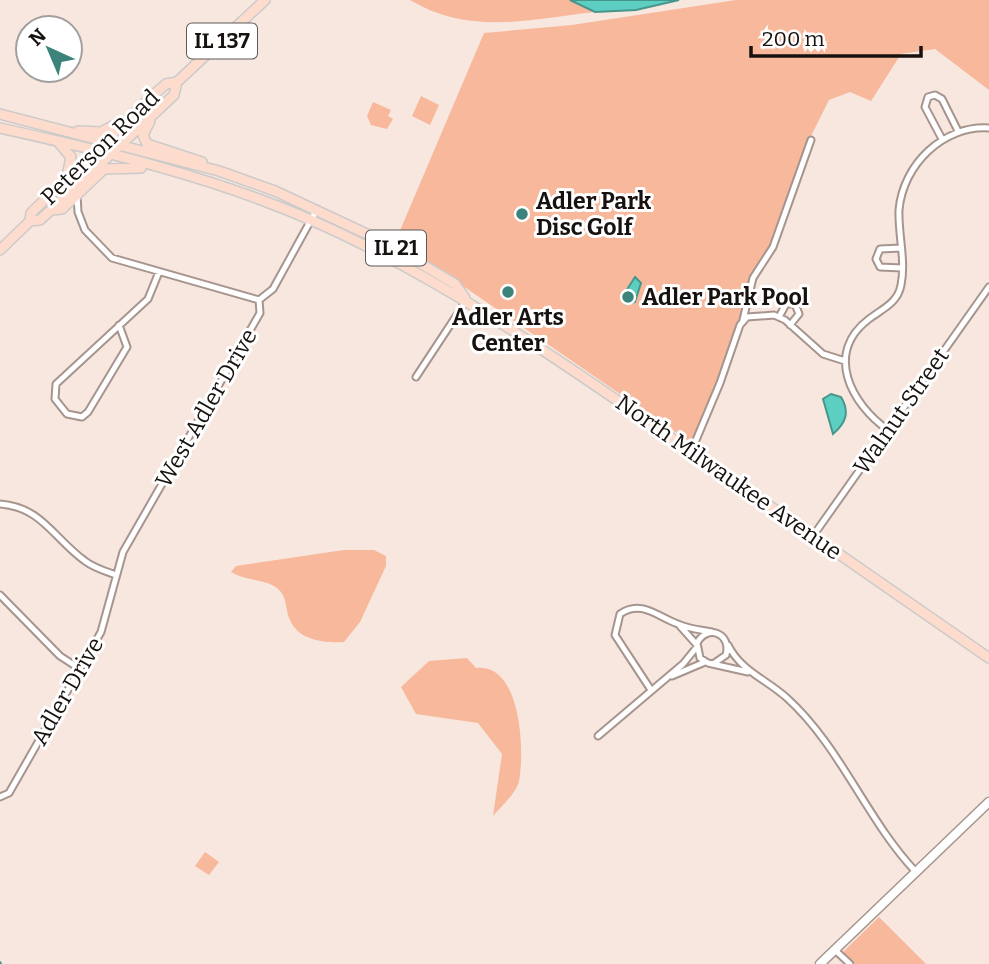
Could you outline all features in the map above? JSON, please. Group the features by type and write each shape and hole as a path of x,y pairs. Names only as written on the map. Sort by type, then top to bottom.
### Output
{"main road":[{"name":"IL 137","path":"108,156 174,95 177,82 265,0"},
{"name":"Peterson Road","path":"30,221 31,213 151,97 166,84 177,82"},
{"path":"67,132 108,130 143,98 151,97"},
{"path":"158,110 144,132 147,144 207,163 219,172"},
{"name":"North Milwaukee Avenue","path":"0,114 219,172 317,209 406,254 454,284 467,299"},
{"name":"North Milwaukee Avenue","path":"0,128 146,165 253,197 311,220 467,299 989,658"},
{"path":"58,142 71,157 66,179"},
{"name":"Peterson Road","path":"0,250 30,221 40,220 108,156"},
{"path":"51,210 63,208 104,169 142,168 146,165"},
{"path":"820,964 989,802"}],"street":[{"path":"942,139 925,107 926,99 931,95 942,99 958,131"},
{"path":"888,430 867,413 851,391 845,361 857,332 897,298 902,268 899,208 906,183 921,158 942,139 958,131 989,128"},
{"path":"691,452 743,320 753,278 772,247 811,140"},
{"path":"77,194 78,212 85,230 112,258 259,300"},
{"path":"63,208 78,212"},
{"name":"West Adler Drive","path":"116,575 123,552 260,313 259,300 272,289 317,209"},
{"path":"901,248 880,249 876,259 880,267 902,268"},
{"path":"119,326 127,347 88,412 82,417 67,414 55,399 56,384 148,299 159,272"},
{"name":"Walnut Street","path":"813,536 989,287"},
{"path":"416,377 467,299"},
{"path":"779,317 786,304 795,304 799,314 790,325"},
{"path":"743,320 758,314 779,317 823,354 845,361"},
{"path":"0,504 16,505 33,512 82,559 116,575"},
{"name":"Adler Drive","path":"0,797 9,793 80,669 104,623 116,575"},
{"path":"0,595 61,656 80,669"},
{"path":"651,690 615,635 616,620 626,609 642,607 678,624 722,635 738,663 786,696 808,720 879,828 916,872"},
{"path":"678,624 696,647 700,658 706,662 754,674"},
{"path":"598,736 660,683 696,647 703,635 712,632"},
{"path":"713,664 726,655 728,645"},
{"path":"660,683 706,662"},
{"path":"835,950 850,964"}],"shaded area":[{"path":"410,0 570,0 595,12 524,21 478,21 455,18"},
{"name":"Adler Park Disc Golf","path":"736,0 989,0 989,90 935,49 901,54 871,101 850,92 829,100 809,140 772,246 752,277 742,312 693,444 396,240 484,33 572,25"},
{"path":"421,96 439,105 430,125 412,116"},
{"path":"373,102 391,110 388,116 393,119 387,129 371,125 367,116"},
{"path":"344,550 374,550 386,556 386,566 360,622 344,642 307,637 291,622 283,596 277,588 231,572 236,566"},
{"path":"467,658 476,668 491,670 503,679 517,711 521,750 519,781 512,795 493,816 502,754 478,723 416,714 401,687 429,661"},
{"path":"205,852 219,862 209,875 195,866"},
{"path":"879,917 926,964 855,964 843,952"}],"water":[{"path":"570,0 679,0 636,10 595,12"},
{"name":"Adler Park Pool","path":"635,277 641,283 635,302 626,304 626,291"},
{"path":"831,394 841,397 846,412 844,421 833,434 823,399"}],"place":[{"name":"Adler Park Disc Golf","path":"522,214"},
{"name":"Adler Arts Center","path":"508,292"},
{"name":"Adler Park Pool","path":"628,297"}]}
